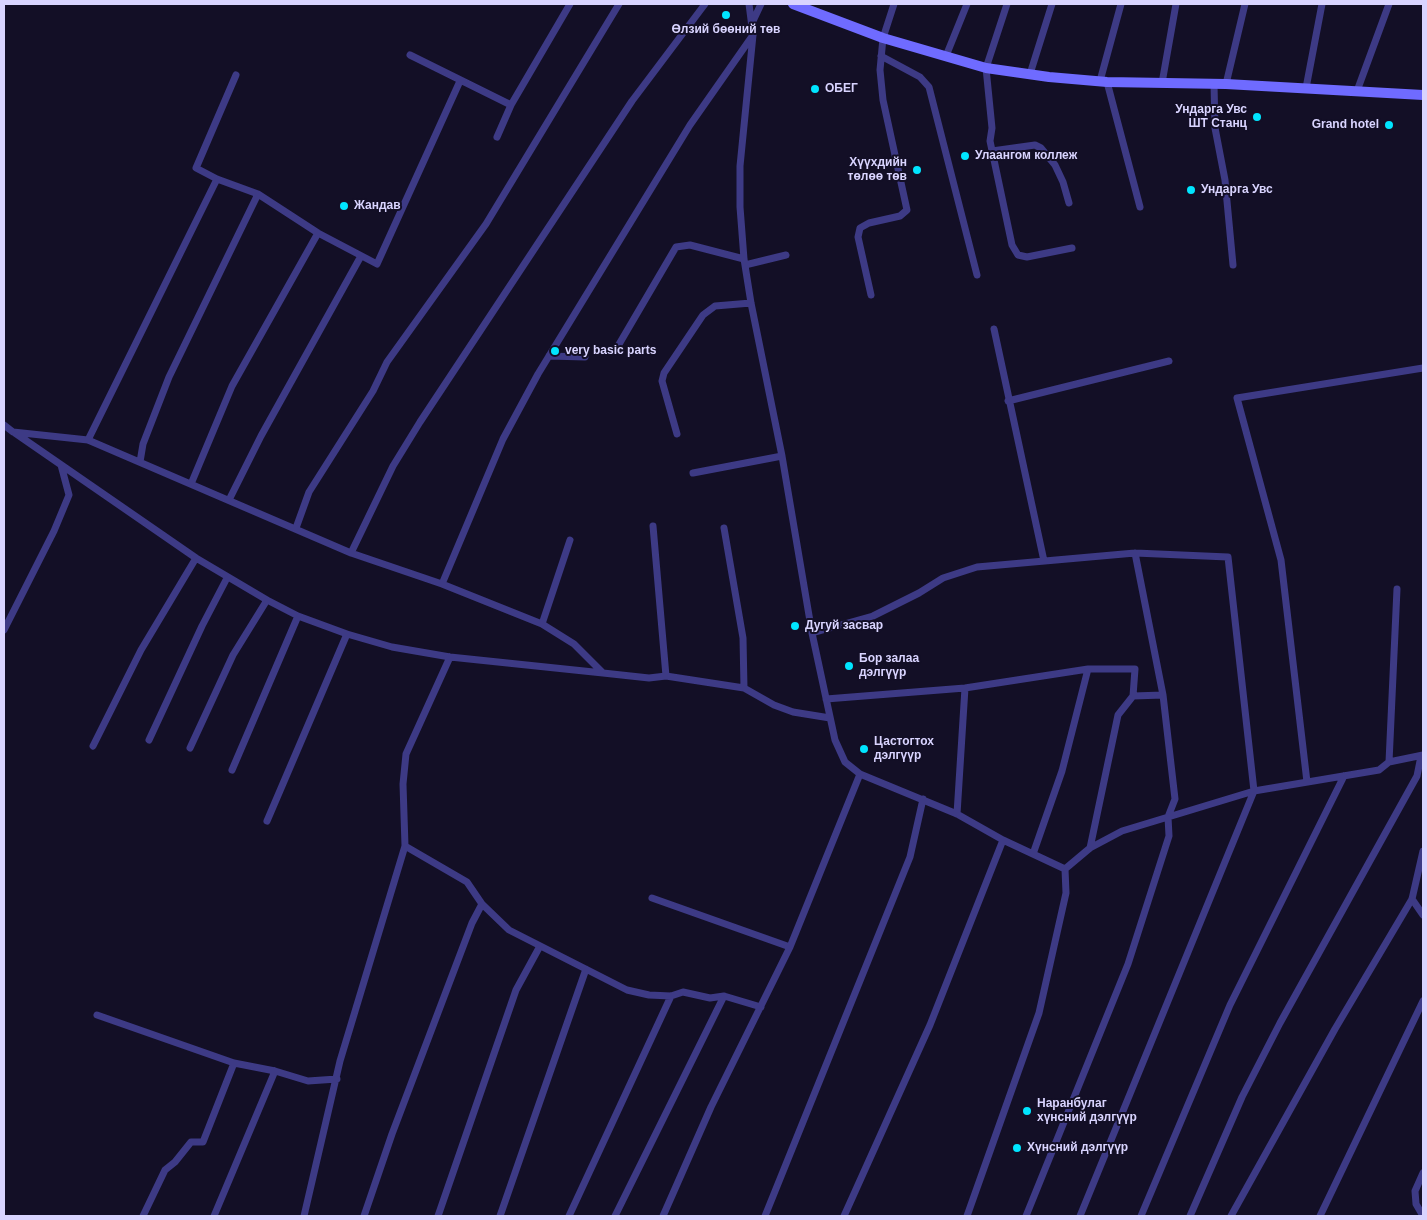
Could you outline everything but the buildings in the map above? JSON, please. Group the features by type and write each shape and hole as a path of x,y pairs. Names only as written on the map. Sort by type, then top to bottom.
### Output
{"street":[{"path":"497,137 511,105 570,4"},
{"path":"296,528 309,492 373,391 387,362 486,224 619,4"},
{"path":"351,553 393,466 420,422 632,101 705,4"},
{"path":"749,4 753,21 753,35 740,166 740,207 745,262 751,303 782,456 812,633 830,718 840,752 845,762 860,774 957,814 1003,840 1065,869"},
{"path":"753,21 761,4"},
{"path":"794,4 811,7 882,38 986,68 1103,82 1226,84 1422,93"},
{"path":"871,296 858,237 860,228 869,223 900,216 907,210 883,100 882,38 894,4"},
{"path":"946,56 966,4"},
{"path":"1008,4 986,68 992,128 990,141 1012,245 1018,255 1027,257 1072,248"},
{"path":"1030,74 1052,4"},
{"path":"1121,4 1103,82 1140,207"},
{"path":"1162,83 1176,4"},
{"path":"1226,84 1245,4"},
{"path":"1306,88 1322,4"},
{"path":"1357,91 1389,4"},
{"path":"442,584 503,439 549,356 690,125 753,35"},
{"path":"410,55 511,105"},
{"path":"881,56 920,77 929,87 977,275"},
{"path":"236,75 196,168 217,179 258,194 318,233 377,264 460,81"},
{"path":"1214,84 1215,128 1225,180 1233,265"},
{"path":"992,151 1035,145 1041,148 1055,165 1063,182 1069,203"},
{"path":"88,440 217,179"},
{"path":"140,462 143,444 169,377 258,194"},
{"path":"191,484 232,386 318,233"},
{"path":"618,346 676,246 690,245 745,262 786,254"},
{"path":"229,500 261,436 361,256"},
{"path":"677,434 662,381 664,373 703,315 715,306 751,303"},
{"path":"994,328 1044,561"},
{"path":"549,356 585,357"},
{"path":"1008,400 1169,361"},
{"path":"1307,782 1281,560 1237,398 1423,368"},
{"path":"4,425 196,558 228,578 298,616 347,634 392,647 450,657 649,678 666,676 744,688 787,709 830,718"},
{"path":"13,432 88,440 351,553 442,584 542,624 574,644 603,673"},
{"path":"693,473 782,456"},
{"path":"4,630 54,531 69,495 61,465"},
{"path":"653,526 666,676"},
{"path":"724,528 743,638 744,688"},
{"path":"542,624 570,540"},
{"path":"812,633 873,616 919,593 942,578 977,567 1135,553 1228,557 1254,791 1080,1216"},
{"path":"1026,1216 1128,964 1169,836 1168,817 1175,799 1163,695 1135,553"},
{"path":"93,746 141,650 196,558"},
{"path":"149,740 202,626 228,578"},
{"path":"1389,762 1397,589"},
{"path":"190,748 233,654 267,600"},
{"path":"232,770 298,616"},
{"path":"268,821 347,634"},
{"path":"304,1216 340,1061 405,846 403,784 406,754 450,657"},
{"path":"826,699 965,688 1088,669 1135,669 1133,696 1118,715 1090,848"},
{"path":"1033,854 1062,771 1088,669"},
{"path":"957,814 965,688"},
{"path":"1133,696 1163,695"},
{"path":"1065,869 1090,848 1122,831 1254,791 1379,770 1389,762 1422,755 1417,776 1312,964 1251,1081 1190,1216"},
{"path":"663,1216 710,1107 790,947 860,774"},
{"path":"1141,1216 1230,1006 1344,776"},
{"path":"765,1216 910,857 923,799"},
{"path":"844,1216 930,1025 1003,840"},
{"path":"405,846 467,882 482,904 510,930 627,990 649,995 671,996 683,992 710,998 724,996 760,1007"},
{"path":"1231,1216 1335,1029 1412,899 1423,851"},
{"path":"967,1216 1039,1012 1066,893 1065,869"},
{"path":"652,898 790,947"},
{"path":"1412,899 1423,915"},
{"path":"364,1216 395,1125 472,923 482,904"},
{"path":"438,1216 516,990 540,946"},
{"path":"500,1216 586,969"},
{"path":"569,1216 671,996"},
{"path":"615,1216 724,996"},
{"path":"1320,1216 1423,1001"},
{"path":"97,1014 234,1063 275,1071 308,1081 337,1079"},
{"path":"143,1216 165,1170 176,1162 191,1142 203,1142 234,1063"},
{"path":"214,1216 275,1071"},
{"path":"1423,1173 1415,1191 1416,1204 1423,1216"}],"place":[{"name":"Өлзий бөөний төв","path":"726,15"},
{"name":"ОБЕГ","path":"815,89"},
{"name":"Ундарга Увс ШТ Станц","path":"1257,117"},
{"name":"Grand hotel","path":"1389,125"},
{"name":"Улаангом коллеж","path":"965,156"},
{"name":"Хүүхдийн төлөө төв","path":"917,170"},
{"name":"Ундарга Увс","path":"1191,190"},
{"name":"Жандав","path":"344,206"},
{"name":"very basic parts","path":"555,351"},
{"name":"Дугуй засвар","path":"795,626"},
{"name":"Бор залаа дэлгүүр","path":"849,666"},
{"name":"Цастогтох дэлгүүр","path":"864,749"},
{"name":"Наранбулаг хүнсний дэлгүүр","path":"1027,1111"},
{"name":"Хүнсний дэлгүүр","path":"1017,1148"}]}
